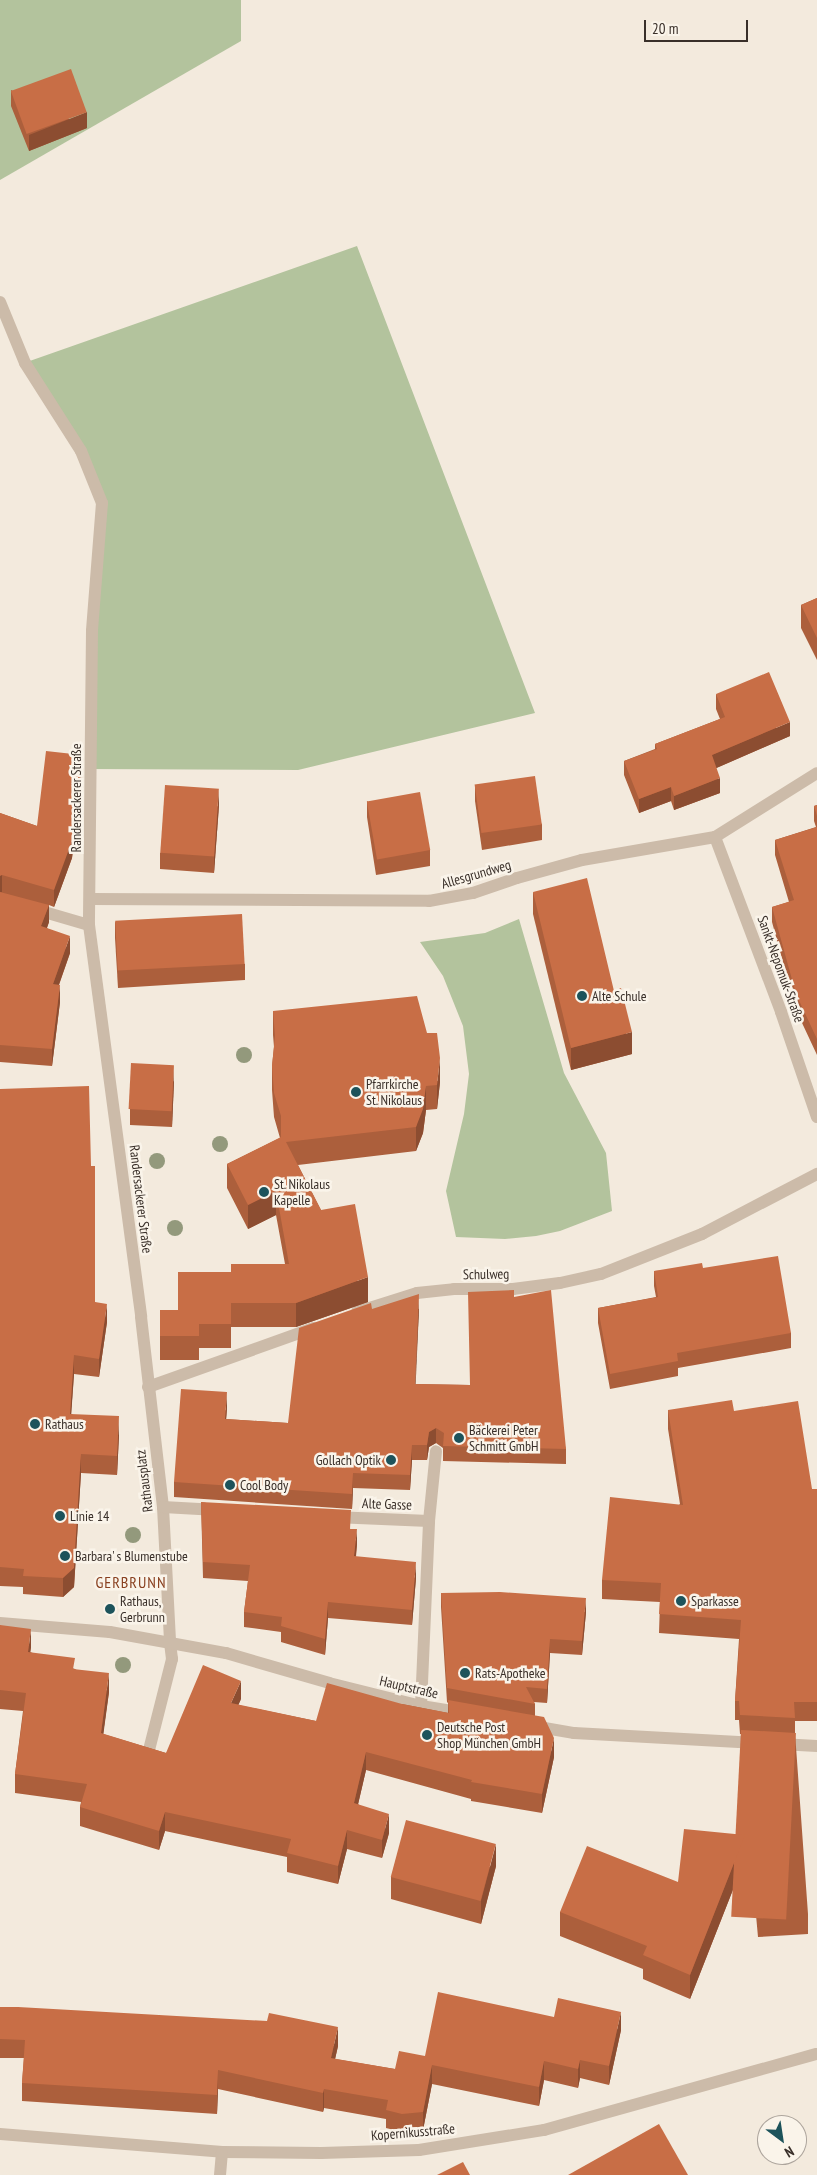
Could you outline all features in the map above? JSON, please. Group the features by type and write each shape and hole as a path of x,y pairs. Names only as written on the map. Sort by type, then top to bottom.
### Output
{"street":[{"name":"Randersackerer Straße","path":"0,302 25,363 81,451 102,503 92,631 91,899 89,925 141,1317"},
{"name":"Allesgrundweg","path":"91,899 429,901 473,893 517,878 582,860 715,836 817,773"},
{"name":"Sankt-Nepomuk-Straße","path":"715,836 781,1012 816,1115"},
{"path":"18,905 89,925"},
{"name":"Schulweg","path":"342,1318 417,1293 454,1289 513,1289 560,1284 601,1274 702,1234 817,1174"},
{"name":"Rathausplatz","path":"141,1317 163,1506 172,1659 149,1750"},
{"path":"148,1387 323,1325"},
{"name":"Alte Gasse","path":"421,1706 429,1521 436,1451"},
{"path":"163,1506 230,1510"},
{"name":"Alte Gasse","path":"317,1516 429,1521"},
{"name":"Hauptstraße","path":"0,1624 110,1632 170,1642 226,1653 330,1683 421,1706 478,1716"},
{"path":"516,1723 574,1733 817,1746"},
{"name":"Kopernikusstraße","path":"0,2134 222,2152 321,2153 419,2150 544,2130 817,2054"},
{"path":"220,2175 222,2152"}],"green space":[{"path":"0,0 241,0 241,41 0,180"},
{"path":"357,246 535,713 298,770 87,769 102,503 81,451 24,363"},
{"path":"519,919 564,1073 606,1153 612,1211 560,1231 536,1236 505,1239 456,1237 446,1191 464,1114 469,1074 463,1026 443,976 420,942 485,933"}],"building":[{"path":"71,69 87,112 27,134 11,91"},
{"path":"817,598 817,638 801,605"},
{"path":"769,672 790,722 712,755 720,778 674,796 671,787 639,799 624,761 657,749 655,744 725,717 716,694"},
{"path":"46,751 82,755 72,841 54,890 0,876 0,813 37,826"},
{"path":"535,776 542,825 481,833 475,784"},
{"path":"165,785 219,789 214,857 160,853"},
{"path":"420,792 430,850 377,859 367,801"},
{"path":"817,805 817,816 814,806"},
{"path":"817,827 817,1039 796,994 772,907 794,900 775,840"},
{"name":"Alte Schule","path":"587,878 614,991 621,988 632,1032 571,1048 533,892"},
{"path":"0,892 49,905 41,926 70,936 53,984 60,985 52,1049 0,1045"},
{"path":"242,914 245,964 118,971 115,921"},
{"path":"417,996 427,1033 437,1033 440,1058 437,1085 426,1086 423,1109 416,1127 286,1142 321,1210 355,1204 368,1277 296,1303 231,1303 231,1324 199,1324 199,1336 160,1336 160,1310 178,1310 178,1272 231,1272 231,1264 289,1264 276,1191 248,1205 227,1164 281,1137 281,1116 274,1093 272,1066 275,1036 273,1011"},
{"path":"131,1063 174,1065 172,1111 129,1109"},
{"path":"89,1086 91,1166 95,1166 95,1302 107,1304 99,1359 74,1355 70,1414 119,1416 117,1456 81,1454 74,1568 63,1578 23,1576 24,1569 0,1567 0,1089"},
{"path":"778,1256 791,1333 677,1353 678,1361 610,1374 598,1308 658,1297 654,1271 702,1263 703,1268"},
{"path":"514,1290 514,1297 551,1290 566,1449 443,1446 444,1433 436,1428 429,1432 427,1445 412,1445 410,1475 353,1473 352,1494 174,1482 181,1389 227,1392 225,1419 288,1423 299,1328 371,1303 372,1309 419,1294 415,1384 470,1385 468,1292"},
{"path":"732,1400 734,1411 798,1401 812,1489 817,1489 817,1702 794,1702 795,1718 740,1715 739,1701 735,1701 741,1620 659,1614 661,1583 602,1580 610,1497 683,1505 668,1410"},
{"path":"201,1502 351,1510 350,1529 357,1529 354,1556 416,1562 412,1610 328,1602 325,1639 281,1626 282,1617 244,1612 250,1565 203,1562"},
{"path":"500,1592 586,1598 582,1641 550,1639 547,1689 526,1687 535,1704 447,1688 441,1593"},
{"path":"0,1625 31,1629 28,1652 75,1658 73,1669 109,1673 101,1733 166,1753 203,1665 241,1681 231,1703 316,1721 327,1683 402,1704 449,1713 448,1700 544,1717 554,1738 542,1794 471,1782 472,1780 366,1752 354,1803 389,1814 382,1840 347,1830 338,1866 287,1853 291,1839 165,1812 159,1831 80,1807 87,1784 15,1774 26,1693 0,1690"},
{"path":"741,1730 796,1733 786,1920 731,1917"},
{"path":"406,1820 496,1844 481,1901 391,1877"},
{"path":"684,1829 745,1835 690,1975 643,1955 647,1946 560,1912 587,1846 678,1882"},
{"path":"438,1992 554,2017 558,1998 621,2012 609,2066 580,2060 578,2069 544,2061 539,2087 432,2065 423,2112 402,2114 386,2110 388,2100 324,2089 323,2093 218,2070 217,2095 22,2083 25,2040 0,2039 0,2007 267,2021 269,2013 338,2027 331,2058 395,2069 399,2051 425,2056"},
{"path":"659,2124 688,2175 568,2175"},
{"path":"463,2162 470,2175 437,2175"}],"place":[{"name":"Alte Schule","path":"582,996"},
{"name":"Pfarrkirche St. Nikolaus","path":"356,1092"},
{"name":"St. Nikolaus Kapelle","path":"264,1192"},
{"name":"Rathaus","path":"35,1424"},
{"name":"Bäckerei Peter Schmitt GmbH","path":"459,1438"},
{"name":"Gollach Optik","path":"391,1460"},
{"name":"Cool Body","path":"230,1485"},
{"name":"Linie 14","path":"60,1516"},
{"name":"Barbara' s Blumenstube","path":"65,1556"},
{"name":"Sparkasse","path":"681,1601"},
{"name":"Rathaus, Gerbrunn","path":"110,1609"},
{"name":"Rats-Apotheke","path":"465,1673"},
{"name":"Deutsche Post Shop München GmbH","path":"427,1735"}],"district":[{"name":"GERBRUNN","path":"131,1582"}]}
